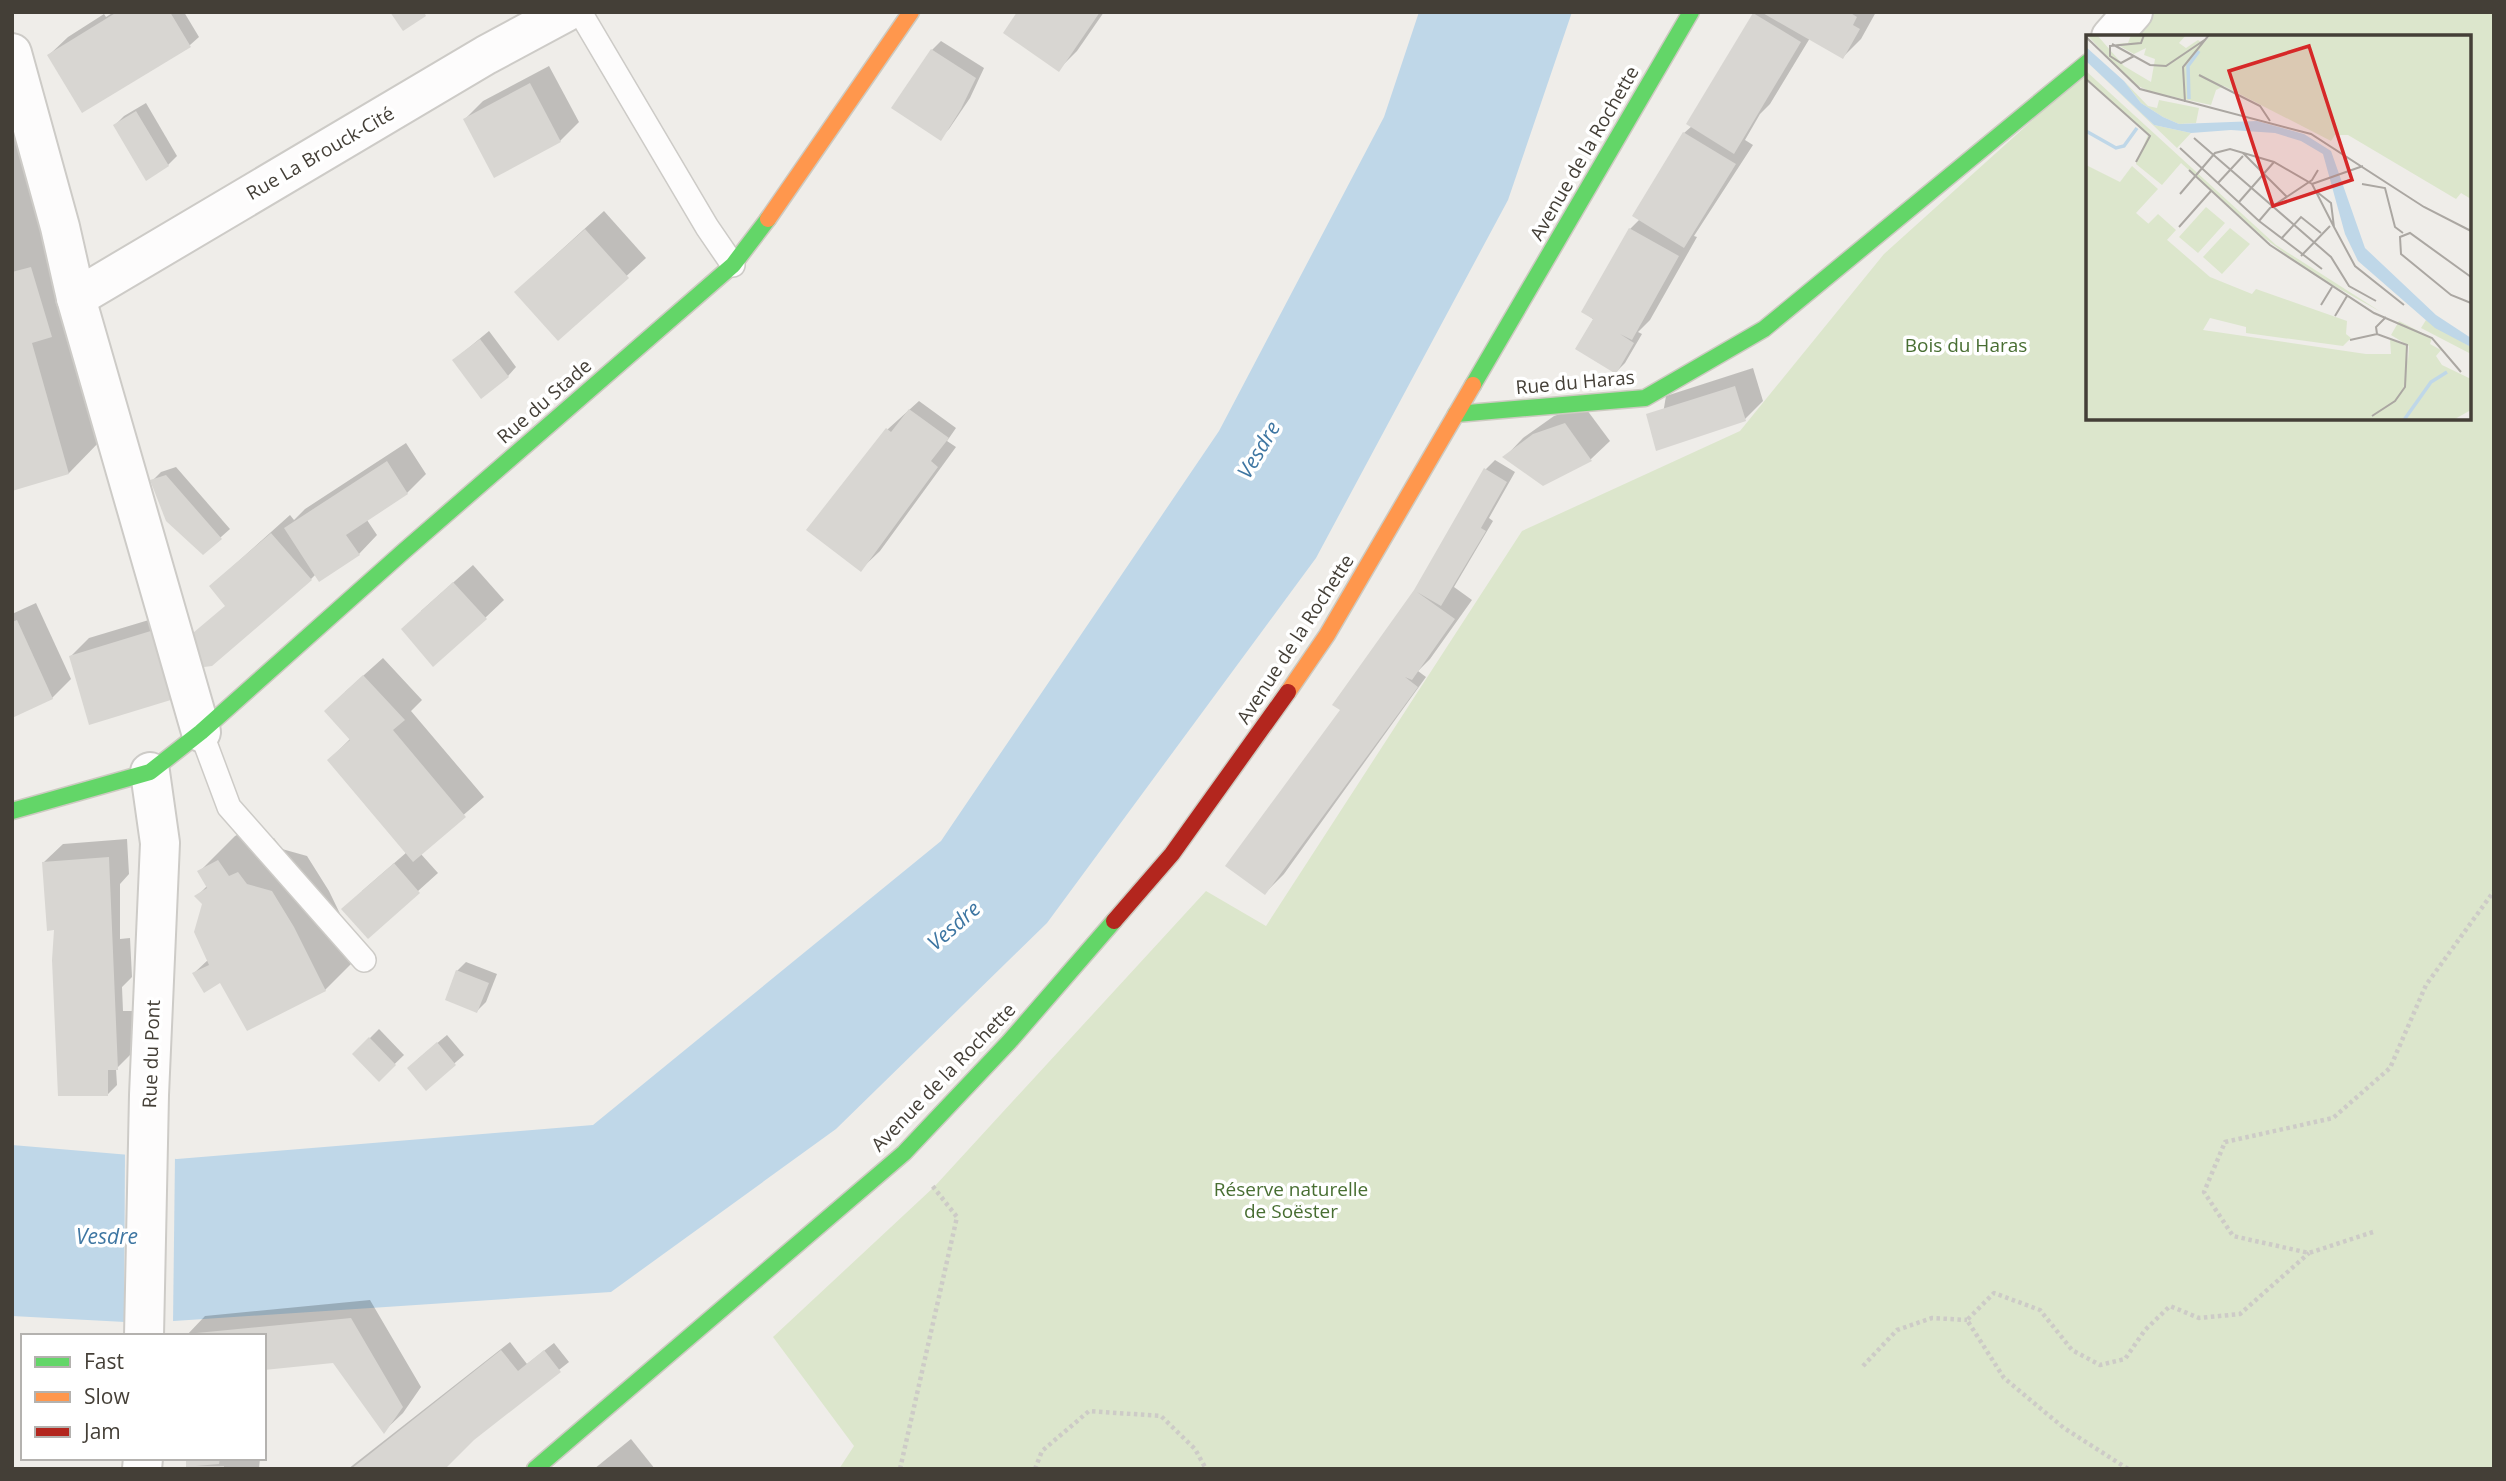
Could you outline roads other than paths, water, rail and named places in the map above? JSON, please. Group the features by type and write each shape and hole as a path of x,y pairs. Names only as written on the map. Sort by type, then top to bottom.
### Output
{"street":[{"name":"Rue La Brouck-Cité","path":"76,298 462,69 566,12"},
{"name":"Rue du Stade","path":"150,772 201,732 414,542 733,265 771,215 911,12"},
{"name":"Avenue de la Rochette","path":"535,1469 904,1153 1009,1042 1180,843 1246,753 1326,635 1691,12"},
{"path":"2113,35 2133,12"},
{"path":"12,54 60,227 76,298 201,732"},
{"name":"Rue du Haras","path":"1456,414 1644,398 1764,329 2086,64"},
{"path":"12,811 150,772"},
{"name":"Rue du Pont","path":"144,1334 149,1095 160,843 150,772"}],"lane":[{"path":"580,12 707,227 733,265"},
{"path":"201,732 229,807 364,960"}],"water":[{"name":"Vesdre","path":"1419,12 1572,12 1508,200 1316,558 1047,923 836,1129 611,1292 144,1323 12,1316 12,1145 177,1159 593,1125 941,841 1219,431 1384,117"}],"park label":[{"name":"Bois du Haras","path":"1966,345"},
{"name":"Réserve naturelle de Soëster","path":"1291,1200"}]}
